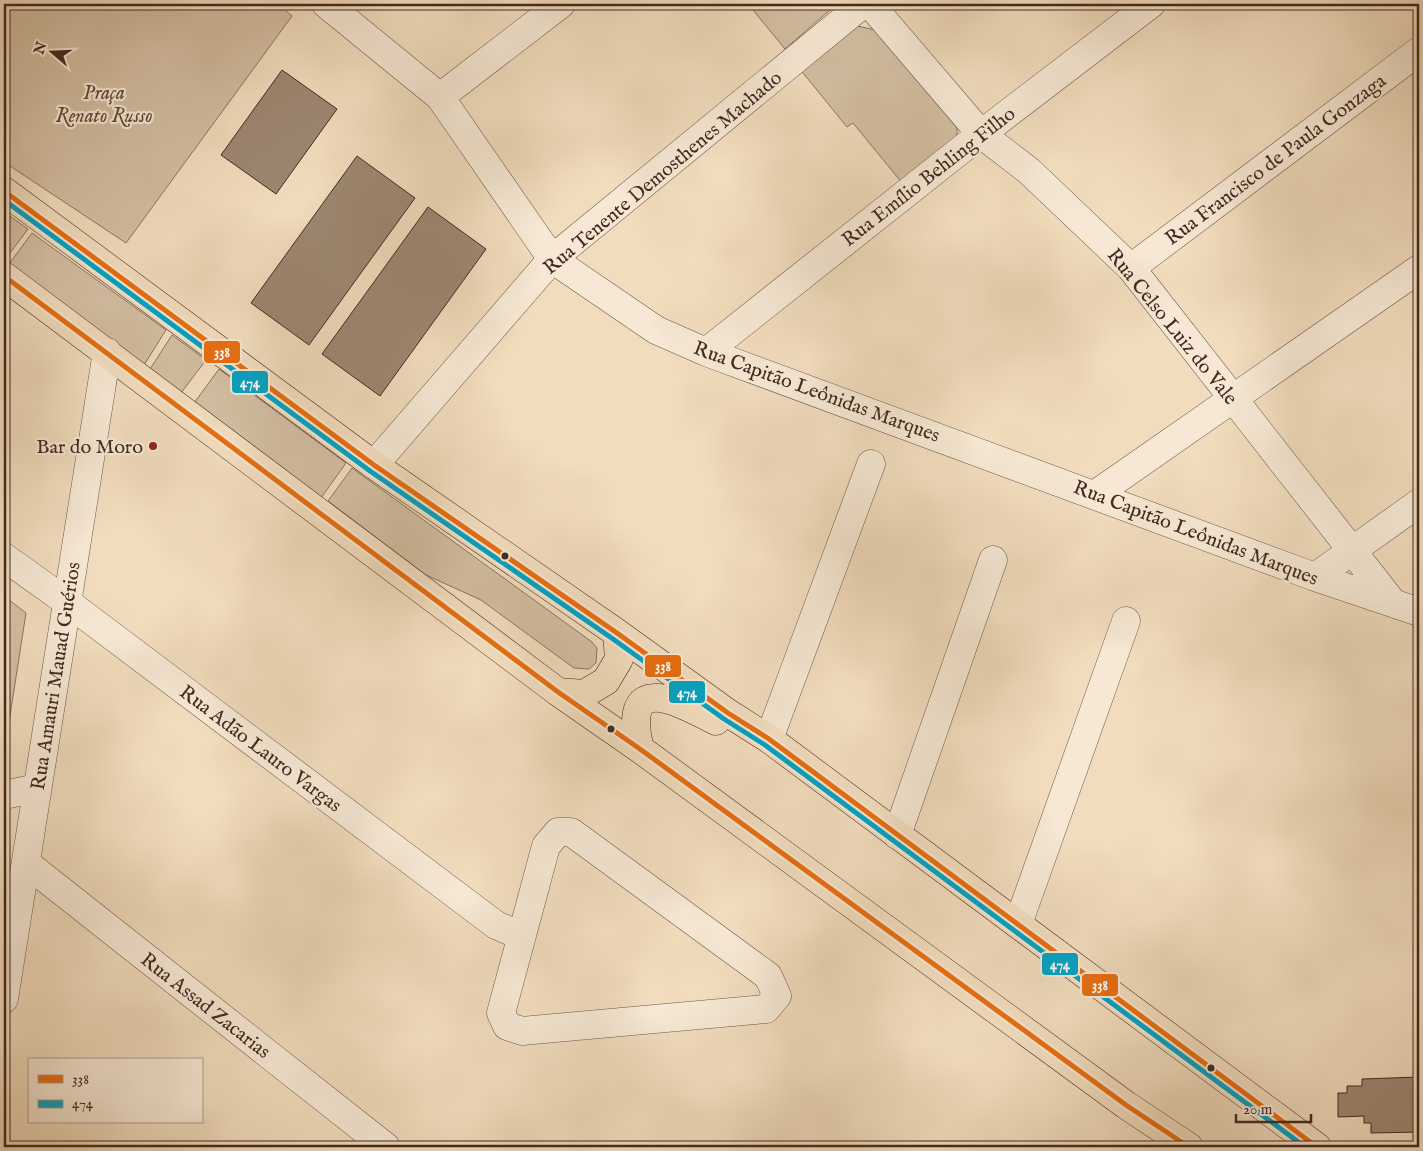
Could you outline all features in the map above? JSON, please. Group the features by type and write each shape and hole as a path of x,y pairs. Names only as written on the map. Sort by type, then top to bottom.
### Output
{"main road":[{"path":"4,191 374,465 617,633 728,713 769,739 1317,1147"},
{"path":"4,276 558,692 1118,1099 1189,1147"},
{"path":"558,692 584,694 606,681 619,659 617,633"},
{"path":"640,750 635,727 635,716 638,707 645,700 654,698 678,701 736,732 769,739"}],"street":[{"name":"Rua Capitão Leônidas Marques","path":"326,4 440,98 552,259 656,330 706,352 1096,494 1315,577 1419,612"},
{"path":"440,98 561,4"},
{"name":"Rua Tenente Demosthenes Machado","path":"374,465 552,259 863,4"},
{"name":"Rua Celso Luiz do Vale","path":"870,4 980,134 1029,171 1131,268 1393,603"},
{"name":"Rua Emílio Behling Filho","path":"706,352 980,134 1151,4"},
{"name":"Rua Francisco de Paula Gonzaga","path":"1131,268 1419,51"},
{"path":"1096,494 1419,269"},
{"name":"Rua Amauri Mauad Guérios","path":"4,999 107,352"},
{"path":"769,739 871,464"},
{"path":"1315,577 1419,503"},
{"name":"Rua Adão Lauro Vargas","path":"4,557 67,602 496,926 521,936"},
{"path":"897,835 993,560"},
{"path":"1018,924 1126,621"},
{"path":"4,795 37,788"},
{"path":"558,832 571,832 768,976 777,996 766,1009 522,1032 507,1026 501,1012 521,936 546,846 558,832"},
{"name":"Rua Assad Zacarias","path":"26,863 386,1147"}],"green space":[{"name":"Praça Renato Russo","path":"4,4 278,4 292,16 126,243 4,162"},
{"path":"748,4 837,4 785,49"},
{"path":"857,26 876,30 957,128 957,139 903,184 853,123 847,127 799,68"},
{"path":"4,212 28,229 4,261"},
{"path":"32,233 166,330 144,365 9,264"},
{"path":"172,335 206,360 181,393 150,369"},
{"path":"219,369 346,463 321,498 194,403"},
{"path":"352,468 592,642 597,648 596,663 589,669 574,668 481,600 426,575 328,501"},
{"path":"4,596 26,613 4,754"}],"building":[{"path":"282,70 337,109 276,194 221,155"},
{"path":"357,156 415,198 309,345 251,303"},
{"path":"428,207 486,249 380,396 322,354"},
{"path":"1419,1077 1419,1132 1371,1133 1371,1123 1364,1123 1364,1116 1338,1117 1338,1093 1347,1093 1347,1086 1362,1086 1362,1079"},
{"path":"932,1143 932,1147 903,1147 903,1145"}],"transit line":[{"name":"338","path":"4,191 374,465 617,633 728,713 769,739 1317,1147"},
{"name":"474","path":"4,200 370,471 613,639 724,719 765,745 1305,1147"},
{"name":"338","path":"4,276 558,692 640,749 1126,1105 1189,1147"}],"place":[{"name":"Bar do Moro","path":"153,446"}]}
